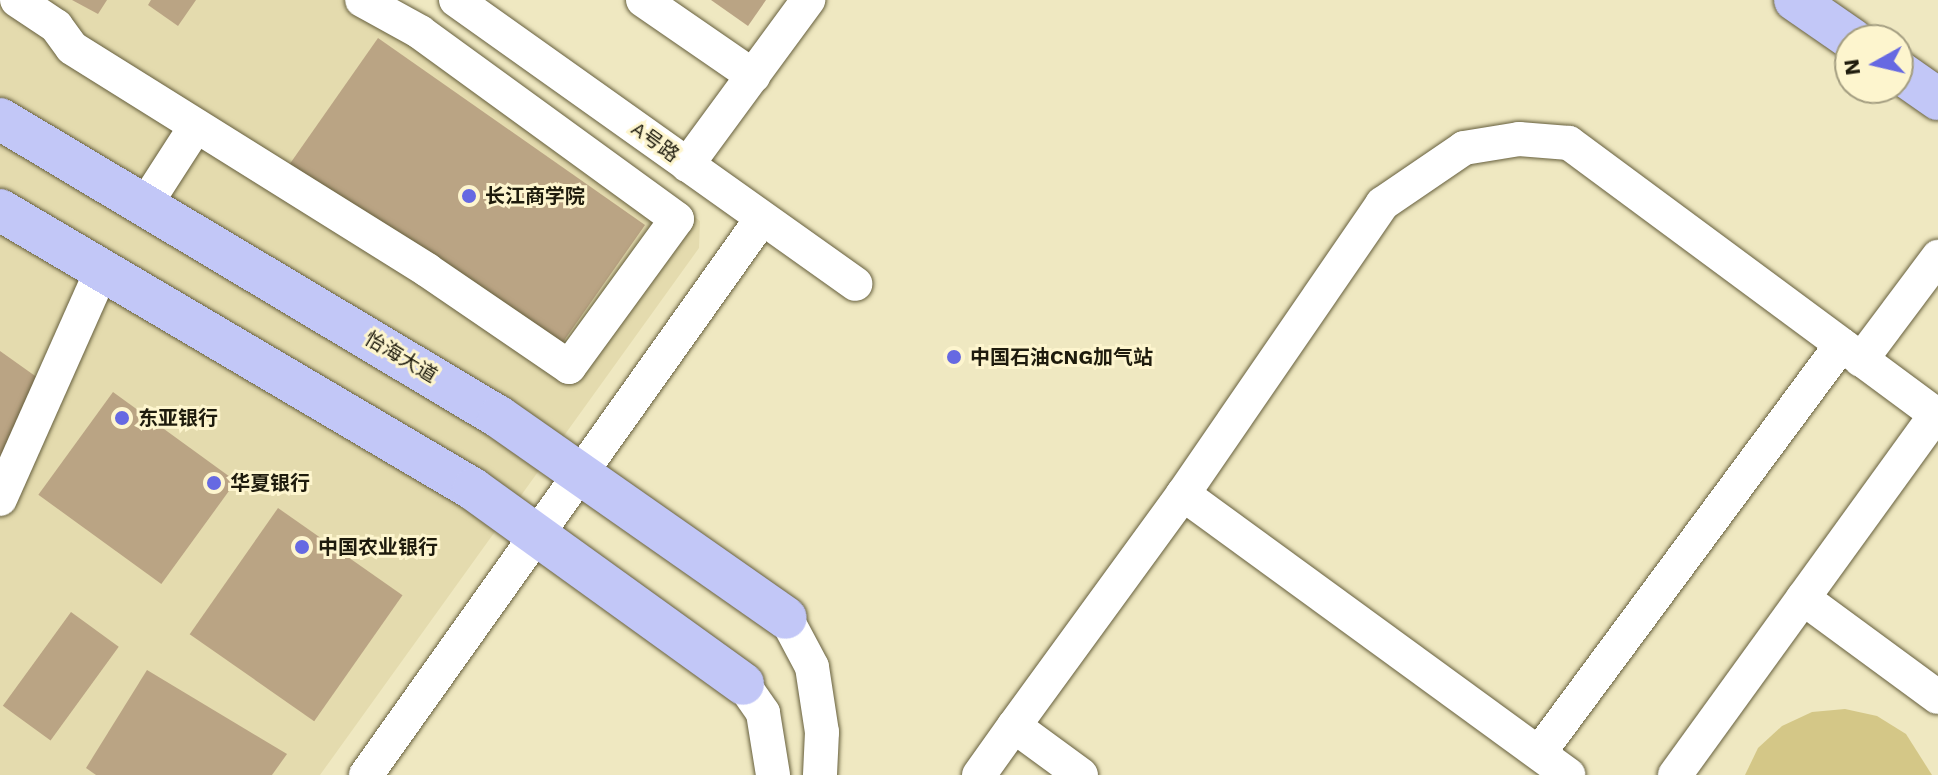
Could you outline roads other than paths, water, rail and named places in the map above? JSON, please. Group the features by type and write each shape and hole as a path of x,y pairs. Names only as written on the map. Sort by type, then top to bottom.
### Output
{"main road":[{"path":"1795,0 1834,27"},
{"path":"1914,82 1938,99"},
{"name":"怡海大道","path":"0,119 420,368 581,474 786,618"},
{"path":"0,210 414,453 539,533 743,684"}],"street":[{"path":"17,0 56,26 72,48 427,270 569,367 677,219 420,32 362,0"},
{"name":"A号路","path":"456,0 760,221 855,284"},
{"path":"643,0 753,76"},
{"path":"687,165 808,0"},
{"path":"145,205 196,126"},
{"path":"979,775 1183,494 1382,204 1464,148 1519,139 1569,143 1937,415 1675,775"},
{"path":"366,775 760,221"},
{"path":"1539,753 1851,352 1938,257"},
{"path":"0,499 102,270"},
{"path":"1183,494 1569,775"},
{"path":"1803,598 1938,697"},
{"path":"786,618 800,636 818,691 820,775"},
{"path":"743,684 763,713 773,775"},
{"path":"1014,726 1081,775"}],"place":[{"name":"长江商学院","path":"469,196"},
{"name":"中国石油CNG加气站","path":"954,357"},
{"name":"东亚银行","path":"122,418"},
{"name":"华夏银行","path":"214,483"},
{"name":"中国农业银行","path":"302,547"}]}
